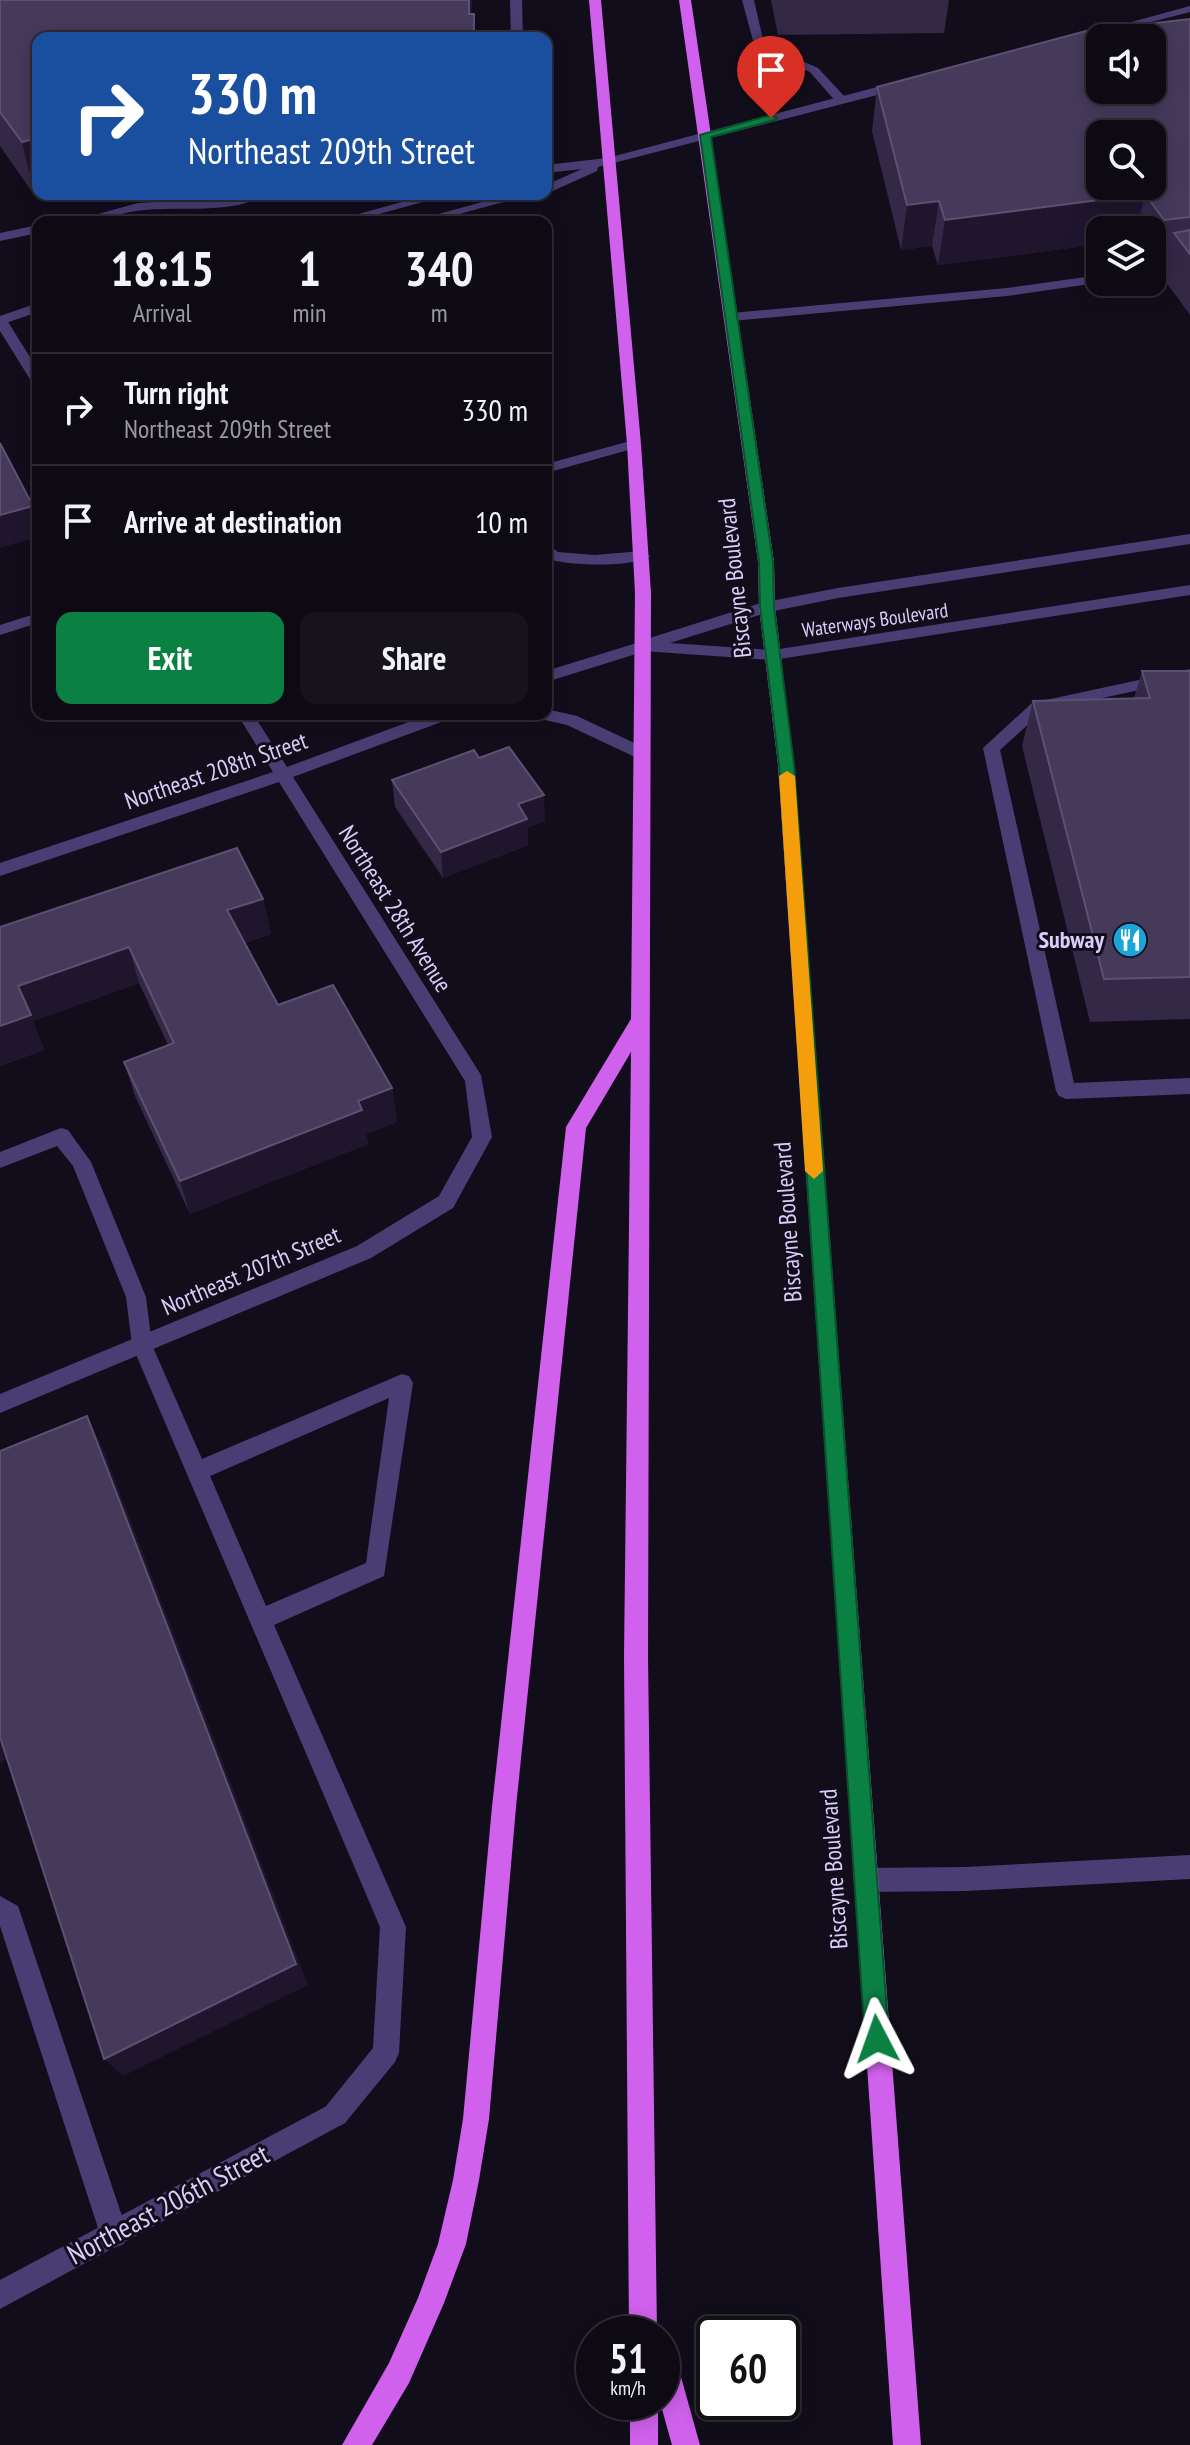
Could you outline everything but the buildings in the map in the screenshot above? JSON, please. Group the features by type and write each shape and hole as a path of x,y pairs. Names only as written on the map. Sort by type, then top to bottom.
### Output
{"main road":[{"path":"595,0 642,556 636,1657 643,2316"},
{"name":"Biscayne Boulevard","path":"685,0 766,562 767,607 787,781 907,2445"},
{"path":"356,2445 399,2373 430,2303 452,2244 466,2180 476,2119 504,1807 576,1127 640,1020"},
{"path":"643,2290 650,2316"},
{"path":"644,2420 644,2445"},
{"path":"679,2420 686,2445"}],"street":[{"path":"516,0 517,32"},
{"path":"748,0 759,46 814,70 841,100"},
{"path":"1080,38 1190,9"},
{"path":"552,168 607,162 915,81"},
{"path":"552,187 607,162"},
{"path":"100,216 138,207 235,200"},
{"path":"359,216 422,200"},
{"path":"439,216 503,200"},
{"path":"0,237 32,230"},
{"path":"1166,270 1190,267"},
{"path":"732,317 1007,292 1086,281"},
{"path":"0,321 32,309"},
{"path":"0,321 32,319"},
{"path":"0,321 32,372"},
{"path":"552,467 634,444"},
{"name":"Waterways Boulevard","path":"643,646 767,607 838,593 1190,539"},
{"path":"552,555 595,560 642,556"},
{"name":"Waterways Boulevard","path":"643,646 773,655 1190,590"},
{"path":"0,630 32,620"},
{"path":"552,675 643,646"},
{"path":"1190,674 1038,707 991,748 1066,1091 1190,1086"},
{"path":"552,716 571,720 641,753"},
{"name":"Northeast 28th Avenue","path":"249,720 474,1080 482,1137"},
{"name":"Northeast 208th Street","path":"0,870 283,775 430,720"},
{"path":"0,1160 61,1136 81,1162 136,1297 142,1345 196,1472 259,1620 376,1569 402,1383 196,1472"},
{"name":"Northeast 207th Street","path":"0,1404 364,1252 446,1202 482,1137"},
{"name":"Northeast 206th Street","path":"0,2295 336,2114 386,2053 393,1927 259,1620"},
{"path":"865,1880 966,1879 1190,1867"},
{"path":"0,1908 9,1915 114,2234"}],"slow traffic":[{"path":"787,776 814,1171"}],"place":[{"name":"Subway","path":"1130,940"}],"route":[{"path":"771,118 705,135 766,562 767,607 786,765 877,2039"}]}
